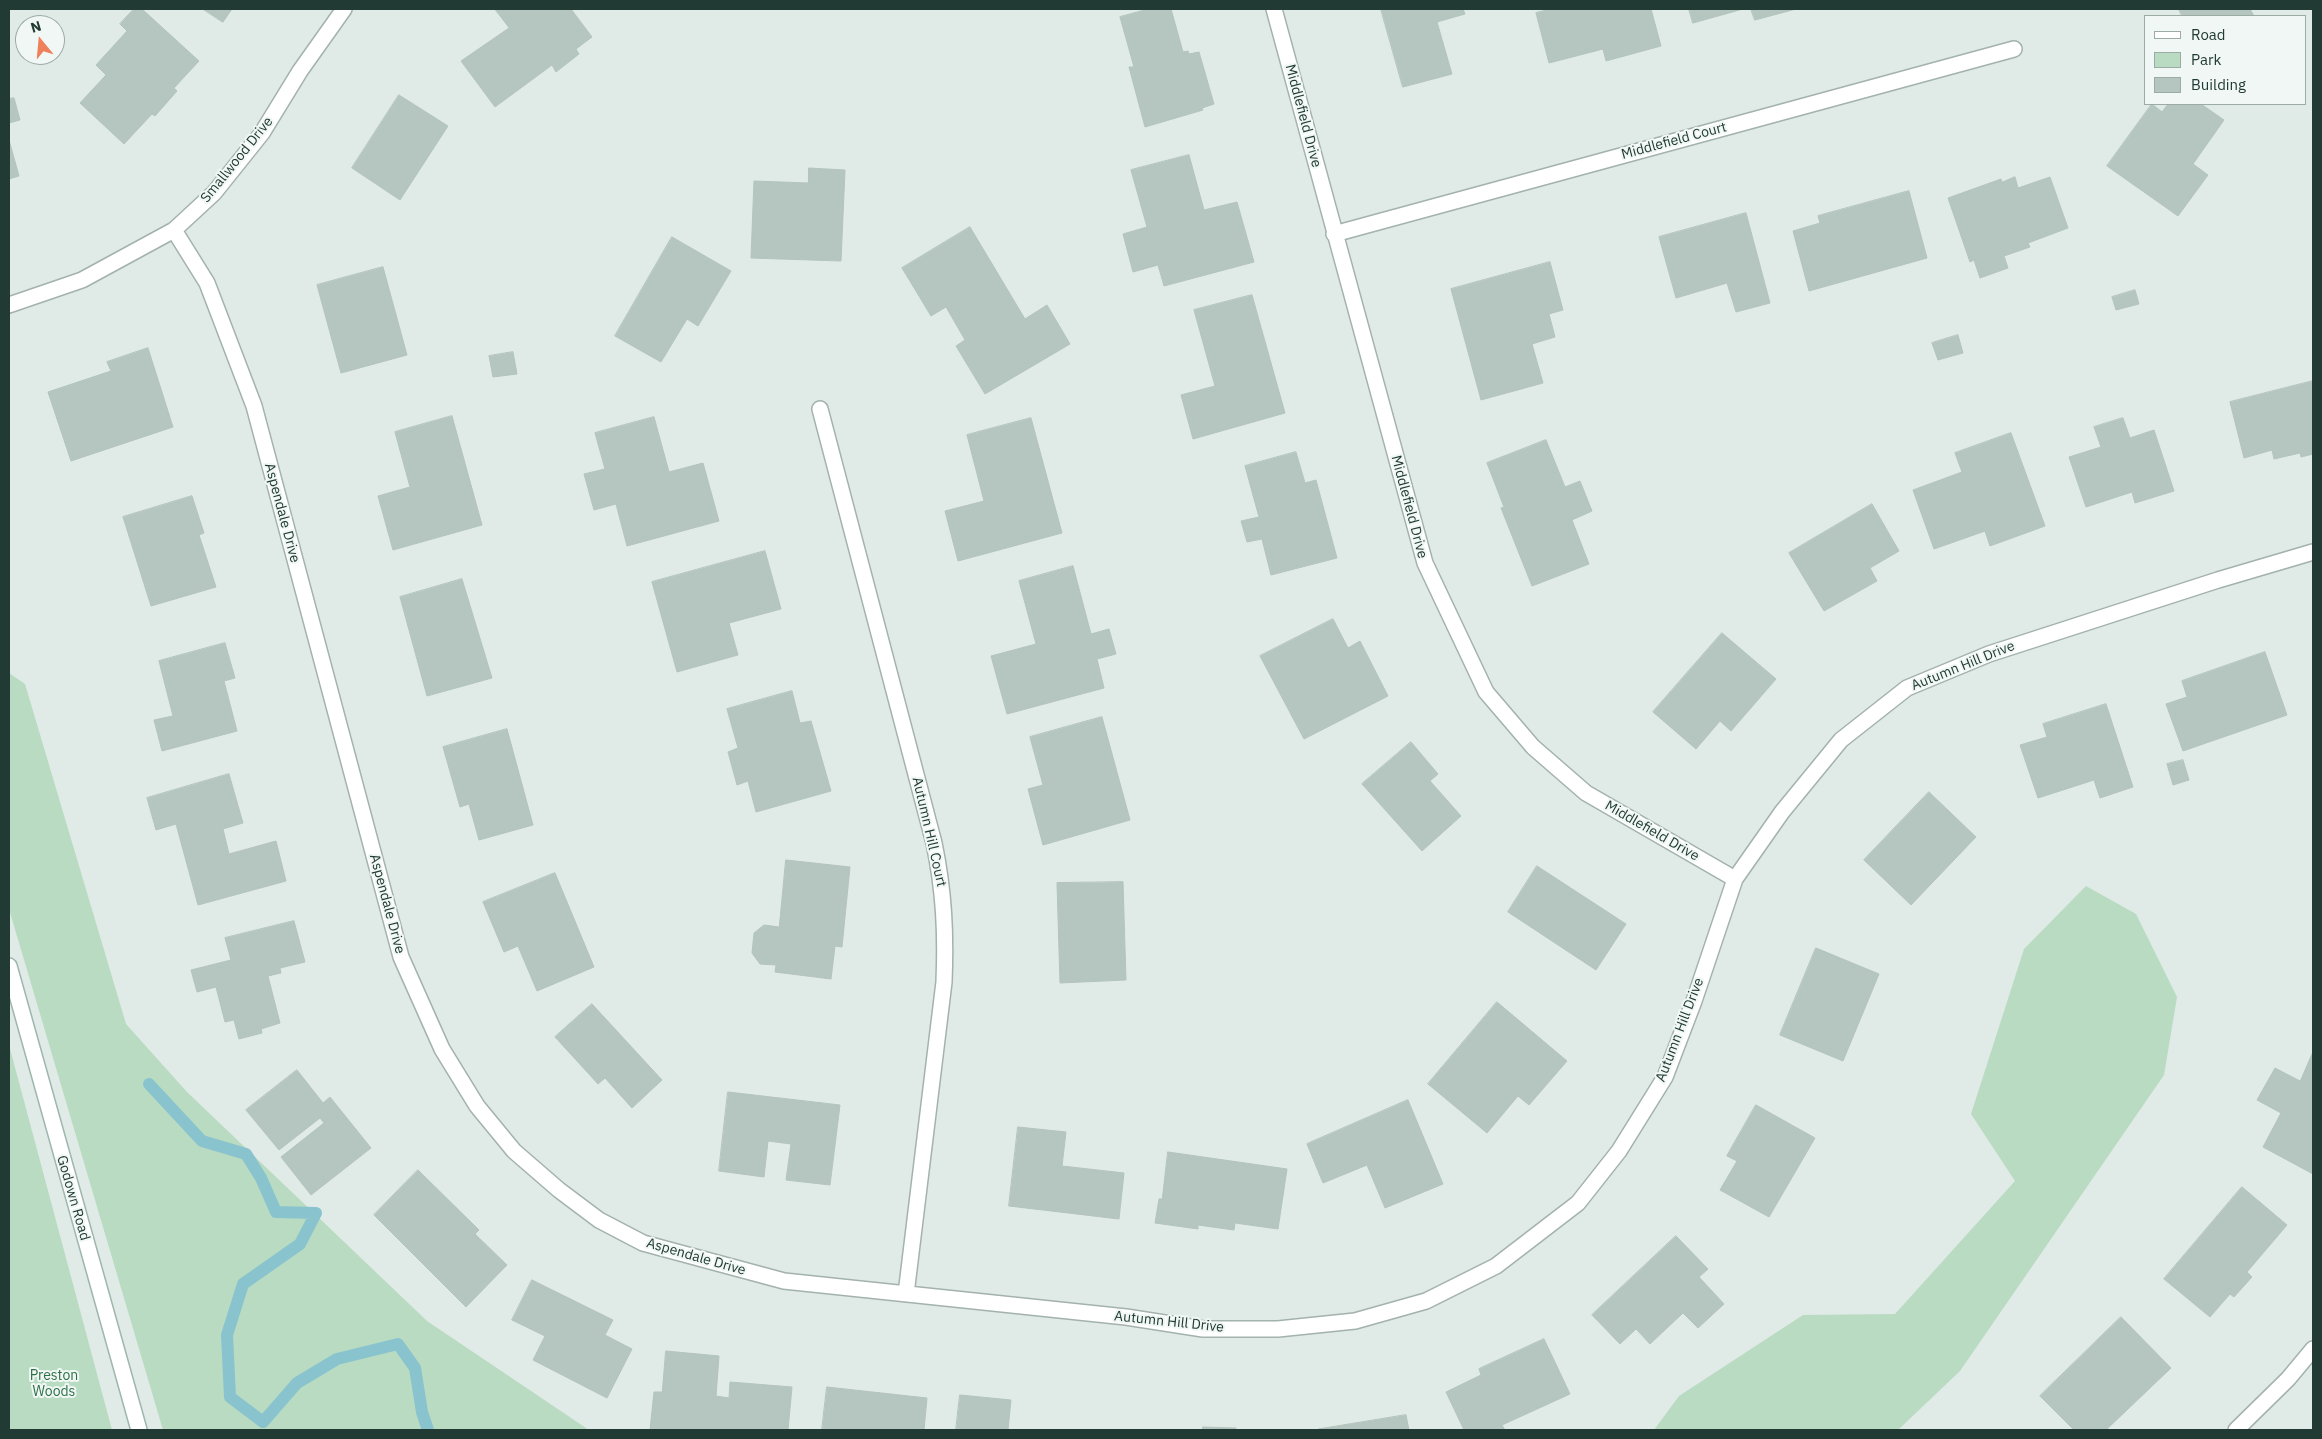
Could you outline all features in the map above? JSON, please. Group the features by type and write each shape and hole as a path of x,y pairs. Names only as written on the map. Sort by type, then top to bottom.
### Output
{"street":[{"name":"Smallwood Drive","path":"9,305 82,280 174,230 214,193 262,133 300,71 344,9"},
{"name":"Middlefield Drive","path":"1274,9 1425,564 1486,692 1533,747 1586,793 1735,879"},
{"name":"Middlefield Court","path":"1334,234 2014,48"},
{"name":"Aspendale Drive","path":"174,230 207,283 254,406 401,957 442,1049 477,1106 514,1151 559,1190 599,1220 643,1244 784,1281 906,1294"},
{"name":"Autumn Hill Court","path":"820,409 934,843 943,886 946,938 944,982 906,1294"},
{"name":"Autumn Hill Drive","path":"906,1294 1126,1317 1203,1329 1278,1329 1354,1321 1426,1301 1496,1266 1578,1203 1619,1151 1664,1077 1694,1000 1735,879 1782,812 1841,740 1907,688 1989,654 2218,580 2313,552"},
{"name":"Godown Road","path":"9,966 139,1430"},
{"path":"2236,1430 2288,1379 2313,1349"}],"green space":[{"path":"9,673 25,684 126,1024 187,1092 427,1321 589,1430 163,1430 9,909"},
{"path":"2086,886 2136,914 2177,997 2164,1075 1960,1371 1898,1430 1654,1430 1679,1396 1803,1315 1895,1314 2015,1181 1971,1114 2024,949"},
{"name":"Preston Woods","path":"9,1045 112,1430 9,1430"}],"building":[{"path":"134,9 142,9 199,61 174,88 177,91 155,116 152,114 124,144 80,103 106,75 96,65 127,31 120,24"},
{"path":"203,9 232,9 223,22"},
{"path":"495,9 571,9 592,37 576,49 579,54 556,72 552,65 495,107 461,61 509,28"},
{"path":"1149,9 1171,9 1183,52 1188,51 1189,54 1199,52 1214,104 1202,108 1203,110 1145,127 1129,67 1134,67 1120,17"},
{"path":"1381,9 1463,9 1465,14 1437,22 1452,74 1403,87"},
{"path":"1551,9 1651,9 1661,46 1606,61 1603,49 1549,63 1536,13"},
{"path":"1689,9 1743,9 1693,23"},
{"path":"1751,9 1796,9 1755,20"},
{"path":"2179,9 2250,9 2253,15 2182,15"},
{"path":"399,95 448,126 400,200 352,168"},
{"path":"14,98 20,120 9,123 9,99"},
{"path":"2151,105 2162,112 2167,105 2202,105 2224,120 2193,164 2208,175 2178,216 2107,166"},
{"path":"9,140 19,176 9,179"},
{"path":"1189,155 1204,210 1237,202 1254,262 1164,286 1158,265 1133,272 1123,234 1147,227 1131,170"},
{"path":"809,168 845,170 841,261 751,258 754,181 808,183"},
{"path":"2015,177 2018,188 2050,177 2068,228 2028,243 2030,247 2004,256 2008,268 1980,278 1974,260 1970,262 1948,198 2001,179 2002,182"},
{"path":"1909,191 1927,258 1809,291 1793,231 1820,223 1818,216"},
{"path":"1746,213 1770,303 1736,312 1727,283 1676,298 1659,237"},
{"path":"970,227 1025,319 1047,305 1070,344 985,394 956,346 965,340 946,307 931,316 902,268"},
{"path":"672,237 731,271 698,326 687,319 661,362 615,336"},
{"path":"1550,262 1563,310 1549,314 1555,337 1532,344 1543,383 1481,400 1451,289"},
{"path":"383,267 407,355 341,373 317,285"},
{"path":"2135,290 2139,304 2116,310 2112,297"},
{"path":"1252,295 1285,413 1193,439 1181,395 1215,386 1194,310"},
{"path":"1958,335 1963,353 1938,360 1932,343"},
{"path":"148,348 173,427 71,461 48,392 111,371 107,362"},
{"path":"513,352 517,374 493,377 489,356"},
{"path":"2313,381 2313,454 2301,457 2300,453 2274,459 2272,450 2244,458 2230,402"},
{"path":"452,416 482,525 393,550 378,496 410,487 395,432"},
{"path":"654,417 669,472 703,463 719,521 627,546 616,504 594,510 584,474 605,469 595,433"},
{"path":"1031,418 1062,533 958,561 945,511 984,501 967,435"},
{"path":"2123,418 2130,438 2154,430 2174,491 2135,503 2132,492 2086,507 2069,457 2101,447 2094,427"},
{"path":"2011,433 2045,526 1990,546 1985,531 1934,549 1913,490 1962,472 1955,453"},
{"path":"1546,440 1565,487 1580,481 1592,511 1572,520 1589,564 1532,586 1501,508 1504,507 1487,463"},
{"path":"1296,452 1305,483 1316,480 1337,558 1271,575 1262,539 1247,542 1241,521 1259,517 1245,466"},
{"path":"192,496 204,533 199,535 216,587 151,606 123,517"},
{"path":"1872,504 1899,551 1870,568 1877,581 1824,611 1789,553"},
{"path":"765,551 781,609 729,623 738,655 677,672 652,582"},
{"path":"1073,566 1091,634 1109,629 1116,654 1097,659 1104,688 1007,714 991,656 1036,644 1019,581"},
{"path":"462,579 492,678 427,696 400,597"},
{"path":"1333,619 1348,648 1360,641 1388,696 1304,739 1260,656"},
{"path":"1722,633 1776,679 1731,731 1720,721 1696,749 1653,712"},
{"path":"225,643 235,678 224,681 237,731 162,751 154,720 173,716 159,661"},
{"path":"2265,652 2287,715 2183,751 2166,704 2187,697 2182,681"},
{"path":"792,691 800,723 811,721 831,791 756,812 748,781 737,785 728,752 738,748 727,709"},
{"path":"2106,704 2133,787 2100,798 2094,780 2038,798 2020,745 2047,737 2043,724"},
{"path":"1102,717 1130,820 1043,845 1028,789 1043,785 1030,737"},
{"path":"507,729 533,825 479,840 469,804 460,807 443,747"},
{"path":"1411,742 1438,774 1430,781 1461,816 1422,851 1362,784"},
{"path":"2183,760 2189,780 2173,785 2167,764"},
{"path":"229,774 243,823 223,829 229,854 276,841 286,881 198,905 176,824 156,830 147,798"},
{"path":"1929,792 1976,837 1911,905 1864,860"},
{"path":"786,860 850,867 842,947 835,946 831,979 775,972 776,965 760,964 752,953 754,933 764,925 779,927"},
{"path":"1537,866 1626,924 1596,970 1508,912"},
{"path":"555,873 594,967 537,991 518,946 504,952 483,902"},
{"path":"1123,882 1126,980 1060,983 1057,883"},
{"path":"294,921 305,962 280,968 281,973 268,976 280,1023 261,1029 262,1033 239,1039 234,1020 225,1022 216,987 197,992 191,970 231,960 225,938"},
{"path":"1816,948 1879,974 1843,1061 1780,1035"},
{"path":"1497,1002 1567,1061 1529,1105 1518,1096 1487,1133 1428,1084"},
{"path":"592,1004 662,1080 632,1108 605,1078 598,1084 555,1037"},
{"path":"2313,1052 2313,1174 2263,1147 2281,1113 2257,1100 2275,1068 2300,1081"},
{"path":"297,1070 323,1103 330,1097 371,1148 311,1195 281,1157 324,1123 320,1118 279,1150 246,1110"},
{"path":"728,1092 840,1105 830,1185 786,1180 791,1144 768,1141 764,1177 719,1171"},
{"path":"1408,1100 1443,1184 1385,1208 1367,1165 1323,1183 1307,1144"},
{"path":"1756,1105 1815,1138 1769,1217 1720,1190 1737,1161 1727,1156"},
{"path":"1018,1127 1066,1132 1062,1166 1124,1173 1119,1219 1009,1206"},
{"path":"1168,1152 1287,1169 1278,1229 1235,1223 1234,1230 1198,1225 1198,1229 1155,1223 1159,1199 1162,1199"},
{"path":"418,1170 479,1230 475,1234 507,1265 466,1307 374,1215"},
{"path":"2242,1187 2287,1225 2247,1272 2252,1277 2234,1297 2230,1294 2210,1317 2164,1279"},
{"path":"1676,1236 1708,1269 1699,1277 1724,1304 1698,1328 1683,1313 1650,1344 1636,1329 1620,1344 1592,1315"},
{"path":"532,1280 613,1320 605,1335 632,1349 607,1398 533,1360 545,1336 512,1320"},
{"path":"2121,1317 2171,1368 2106,1430 2074,1430 2040,1396"},
{"path":"1544,1339 1570,1394 1502,1425 1505,1430 1464,1430 1446,1392 1481,1375 1479,1369"},
{"path":"666,1351 719,1356 716,1396 729,1398 730,1382 792,1387 788,1430 650,1430 654,1392 662,1392"},
{"path":"827,1387 927,1398 924,1430 822,1430"},
{"path":"960,1395 1011,1400 1008,1430 956,1430"},
{"path":"1406,1415 1409,1430 1319,1429"},
{"path":"1203,1427 1236,1428 1236,1430 1203,1430"}],"waterway":[{"path":"149,1084 202,1141 246,1154 261,1178 276,1212 316,1213 300,1244 243,1284 227,1335 230,1397 263,1422 297,1383 337,1359 398,1344 415,1368 422,1412 428,1430"}]}
